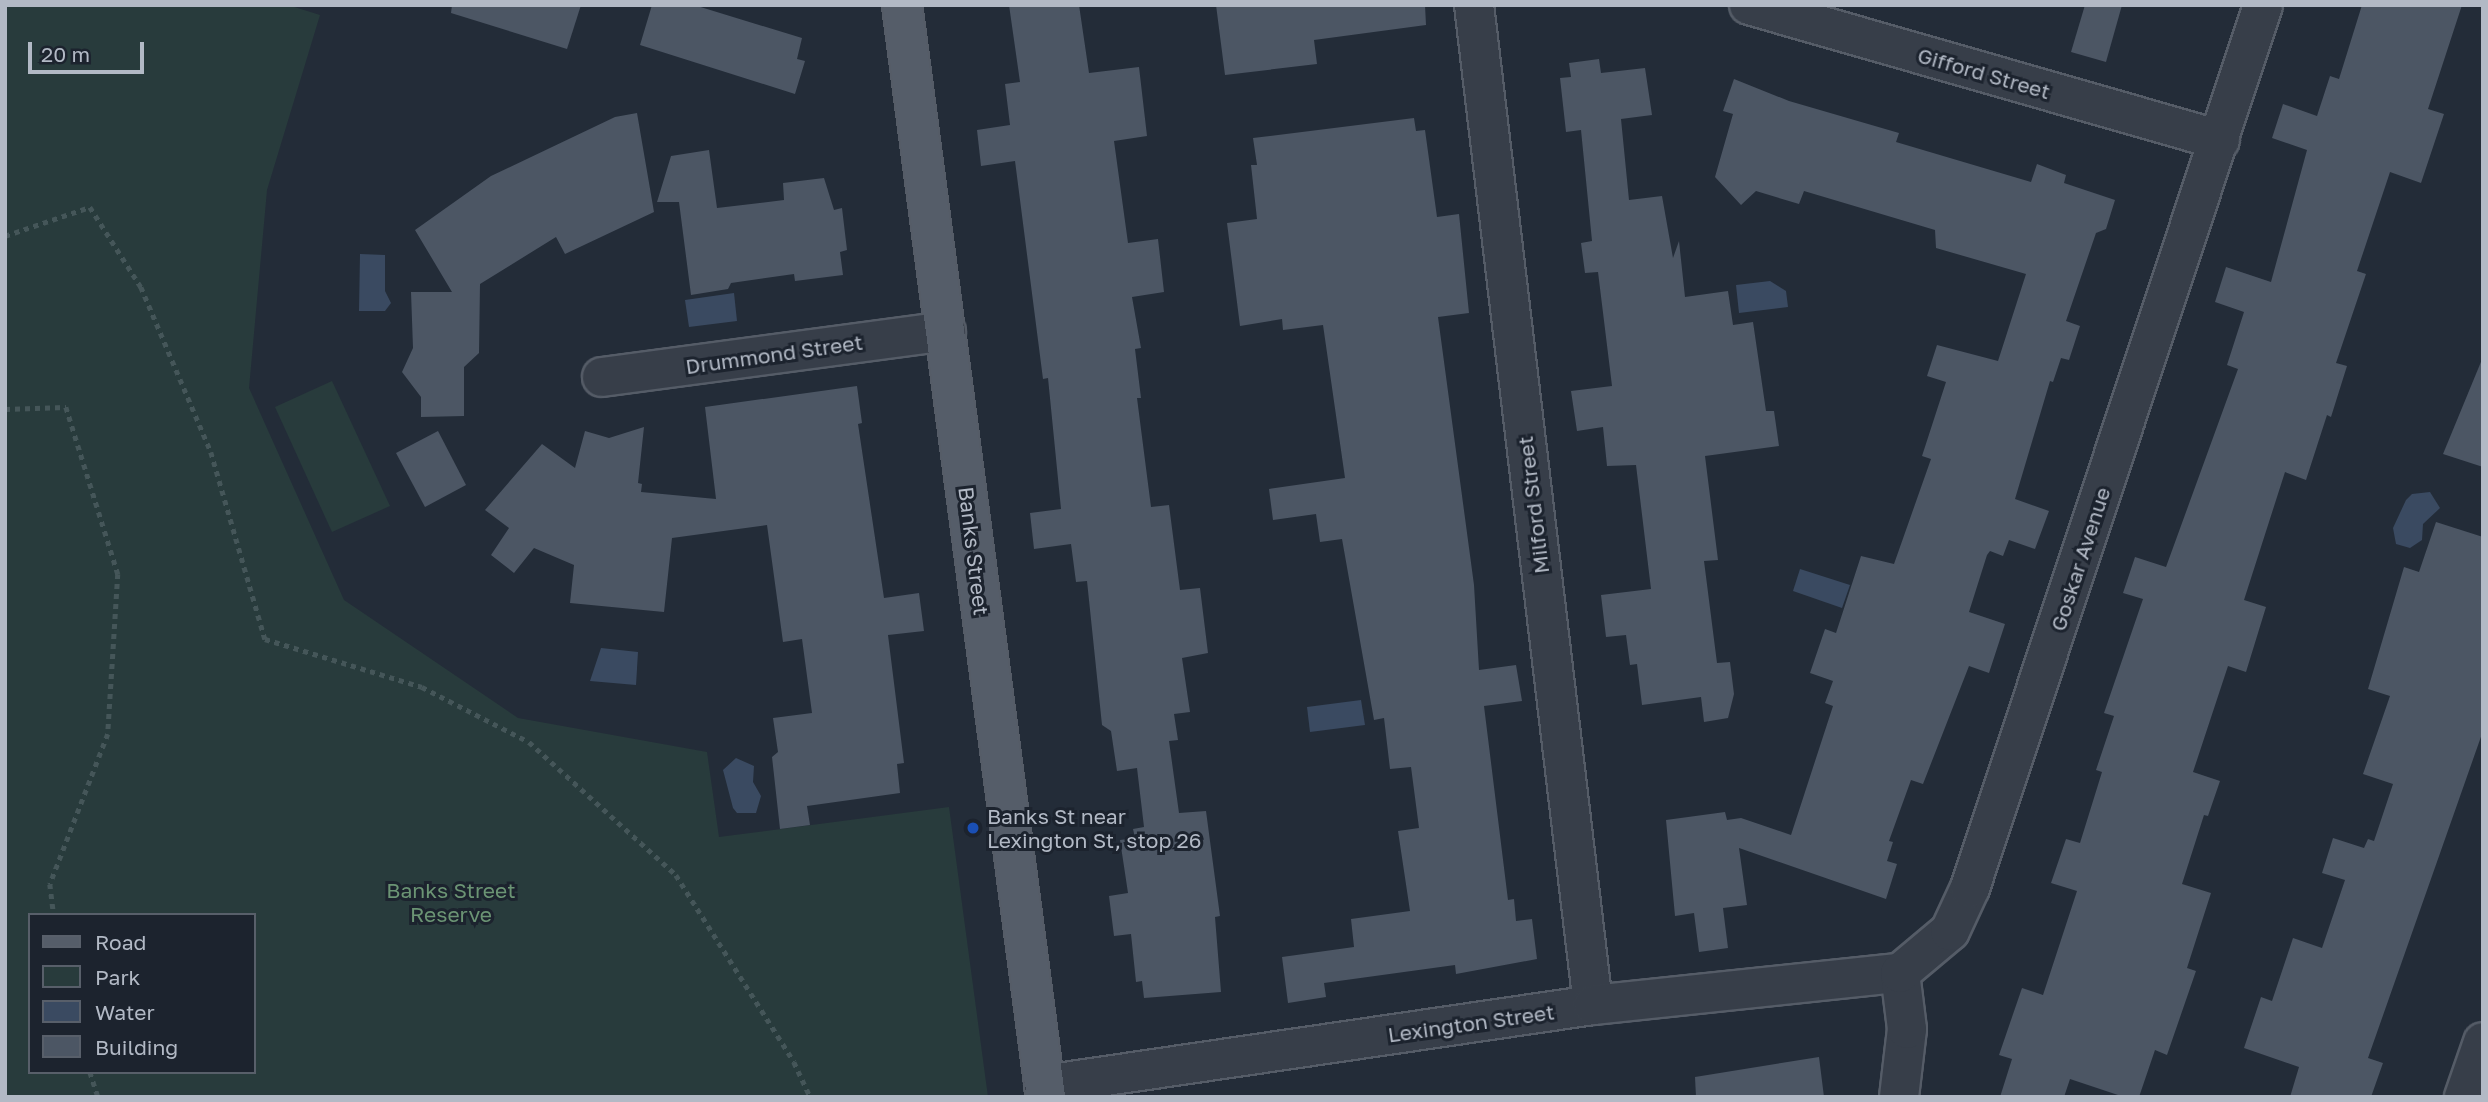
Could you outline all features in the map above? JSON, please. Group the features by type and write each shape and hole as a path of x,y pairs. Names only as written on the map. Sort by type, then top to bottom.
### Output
{"main road":[{"name":"Banks Street","path":"902,5 1045,1091"}],"street":[{"name":"Milford Street","path":"1474,5 1593,1005"},
{"name":"Gifford Street","path":"1749,5 2220,140"},
{"name":"Goskar Avenue","path":"1900,973 1950,931 1970,888 2263,5"},
{"name":"Drummond Street","path":"602,377 946,331"},
{"name":"Lexington Street","path":"1045,1091 1593,1005 1900,973"},
{"path":"1899,1097 1907,1029 1900,973"},
{"path":"2463,1097 2483,1042"}],"path":[{"path":"5,236 90,207 141,287 211,452 265,639 422,687 529,742 676,875 793,1062 810,1097"},
{"path":"5,410 66,407 118,574 108,734 50,884 54,913"},
{"path":"91,1074 97,1097"}],"green space":[{"name":"Banks Street Reserve","path":"5,5 288,5 320,15 267,190 249,388 344,600 518,718 707,752 719,837 949,807 988,1097 5,1097"},
{"path":"332,381 390,506 332,532 275,407"}],"water":[{"path":"360,254 385,255 385,291 391,303 385,311 359,311"},
{"path":"1770,281 1786,291 1788,307 1739,313 1736,285"},
{"path":"734,293 737,321 689,327 685,300"},
{"path":"2430,492 2440,508 2423,524 2422,540 2410,548 2396,544 2393,528 2406,500 2412,494"},
{"path":"1800,569 1850,585 1842,608 1793,591"},
{"path":"601,648 638,652 636,685 590,681"},
{"path":"1361,700 1365,725 1310,732 1307,707"},
{"path":"736,758 754,766 753,782 761,796 756,813 737,813 733,808 723,770"}],"building":[{"path":"452,5 581,5 567,49 451,13"},
{"path":"652,5 694,5 802,38 797,59 805,61 795,94 640,45"},
{"path":"1009,5 1079,5 1089,73 1139,67 1147,136 1114,141 1128,243 1158,239 1164,292 1132,297 1141,348 1135,349 1141,398 1137,398 1151,507 1169,505 1180,590 1200,588 1208,653 1182,658 1190,712 1174,714 1178,740 1169,741 1179,813 1206,811 1220,916 1215,917 1221,992 1144,998 1142,981 1136,982 1131,934 1114,936 1109,896 1128,893 1120,840 1135,838 1133,829 1144,827 1137,768 1117,771 1111,731 1102,725 1087,581 1076,582 1071,544 1034,549 1030,513 1061,509 1048,378 1043,379 1015,161 981,166 977,130 1010,125 1005,84 1020,82"},
{"path":"1216,5 1425,5 1426,25 1314,40 1317,64 1225,75"},
{"path":"2085,5 2122,5 2106,62 2071,52"},
{"path":"2362,5 2462,5 2428,109 2444,114 2421,183 2390,172 2357,271 2366,274 2336,363 2347,366 2331,417 2327,415 2306,480 2285,472 2244,600 2266,607 2246,672 2228,666 2193,772 2220,781 2208,816 2204,815 2182,884 2211,893 2187,968 2196,971 2167,1055 2155,1050 2139,1097 2124,1097 2070,1079 2064,1097 2000,1097 2012,1059 1999,1055 2022,988 2043,995 2077,891 2051,883 2066,839 2080,843 2102,772 2096,770 2114,716 2104,713 2143,599 2123,593 2135,557 2166,567 2238,369 2227,365 2244,312 2215,302 2226,267 2271,282 2307,150 2272,138 2283,104 2317,116 2330,76 2339,79"},
{"path":"1599,59 1601,73 1645,68 1652,115 1621,119 1629,200 1662,196 1673,258 1679,241 1685,297 1728,291 1733,325 1753,322 1766,411 1774,411 1779,446 1705,456 1718,560 1704,561 1717,663 1730,662 1734,694 1728,718 1704,722 1701,697 1642,705 1637,664 1630,665 1626,635 1606,637 1601,595 1651,589 1636,465 1607,466 1603,427 1577,431 1571,391 1612,386 1598,272 1585,273 1581,243 1592,241 1581,130 1566,132 1560,78 1571,77 1569,63"},
{"path":"1734,79 1789,101 1899,133 1896,142 2031,182 2037,164 2066,175 2064,183 2115,200 2106,229 2096,233 2066,321 2080,326 2069,360 2061,358 2053,382 2050,381 2015,499 2049,511 2035,549 2009,540 2003,556 1990,551 1987,555 1969,612 2005,624 1989,673 1969,666 1923,784 1911,780 1889,841 1893,842 1887,861 1897,864 1886,899 1739,848 1747,905 1723,908 1728,948 1699,952 1694,913 1675,916 1666,820 1725,812 1727,820 1741,818 1791,835 1833,706 1825,703 1833,681 1810,673 1825,629 1836,633 1861,556 1894,564 1931,459 1922,456 1946,382 1927,376 1937,345 1998,361 2026,274 1936,248 1935,230 1804,191 1799,204 1756,191 1741,205 1715,177 1733,114 1723,111"},
{"path":"637,113 654,212 565,254 556,237 480,284 479,353 464,367 464,416 421,417 421,397 402,372 413,348 411,292 452,292 415,230 491,176 615,117"},
{"path":"1414,118 1416,131 1425,130 1437,217 1459,214 1469,313 1438,317 1474,585 1479,670 1516,665 1522,701 1484,706 1508,900 1514,899 1516,921 1532,919 1537,959 1456,974 1455,965 1324,983 1326,997 1288,1003 1282,957 1354,947 1351,919 1410,911 1398,831 1419,828 1411,767 1390,769 1384,718 1374,720 1342,539 1320,542 1316,514 1273,520 1269,489 1345,478 1323,325 1283,330 1282,319 1240,326 1227,223 1257,219 1251,165 1257,165 1253,138"},
{"path":"709,150 717,208 784,200 783,183 824,178 834,210 842,208 847,250 840,252 843,275 795,281 794,274 731,283 728,289 691,295 679,202 657,202 671,156"},
{"path":"2483,357 2483,467 2443,454"},
{"path":"857,386 862,423 858,424 884,598 919,593 924,631 888,635 904,763 897,764 900,793 807,806 810,825 780,829 772,757 778,752 773,718 812,713 802,639 783,642 767,525 672,538 664,612 570,603 574,565 534,548 514,573 491,555 509,528 485,510 542,444 575,468 585,431 609,438 644,427 638,483 642,484 641,492 716,499 705,407"},
{"path":"438,431 466,485 425,507 396,453"},
{"path":"2436,522 2483,537 2483,731 2368,1058 2383,1063 2371,1097 2290,1097 2299,1067 2244,1048 2261,997 2272,1001 2293,938 2322,948 2345,880 2322,873 2333,838 2364,848 2368,839 2374,841 2393,784 2363,774 2390,696 2368,689 2404,567 2419,572"},
{"path":"1819,1057 1824,1097 1696,1097 1695,1077"}],"place":[{"name":"Banks St near Lexington St, stop 26","path":"973,828"}]}
